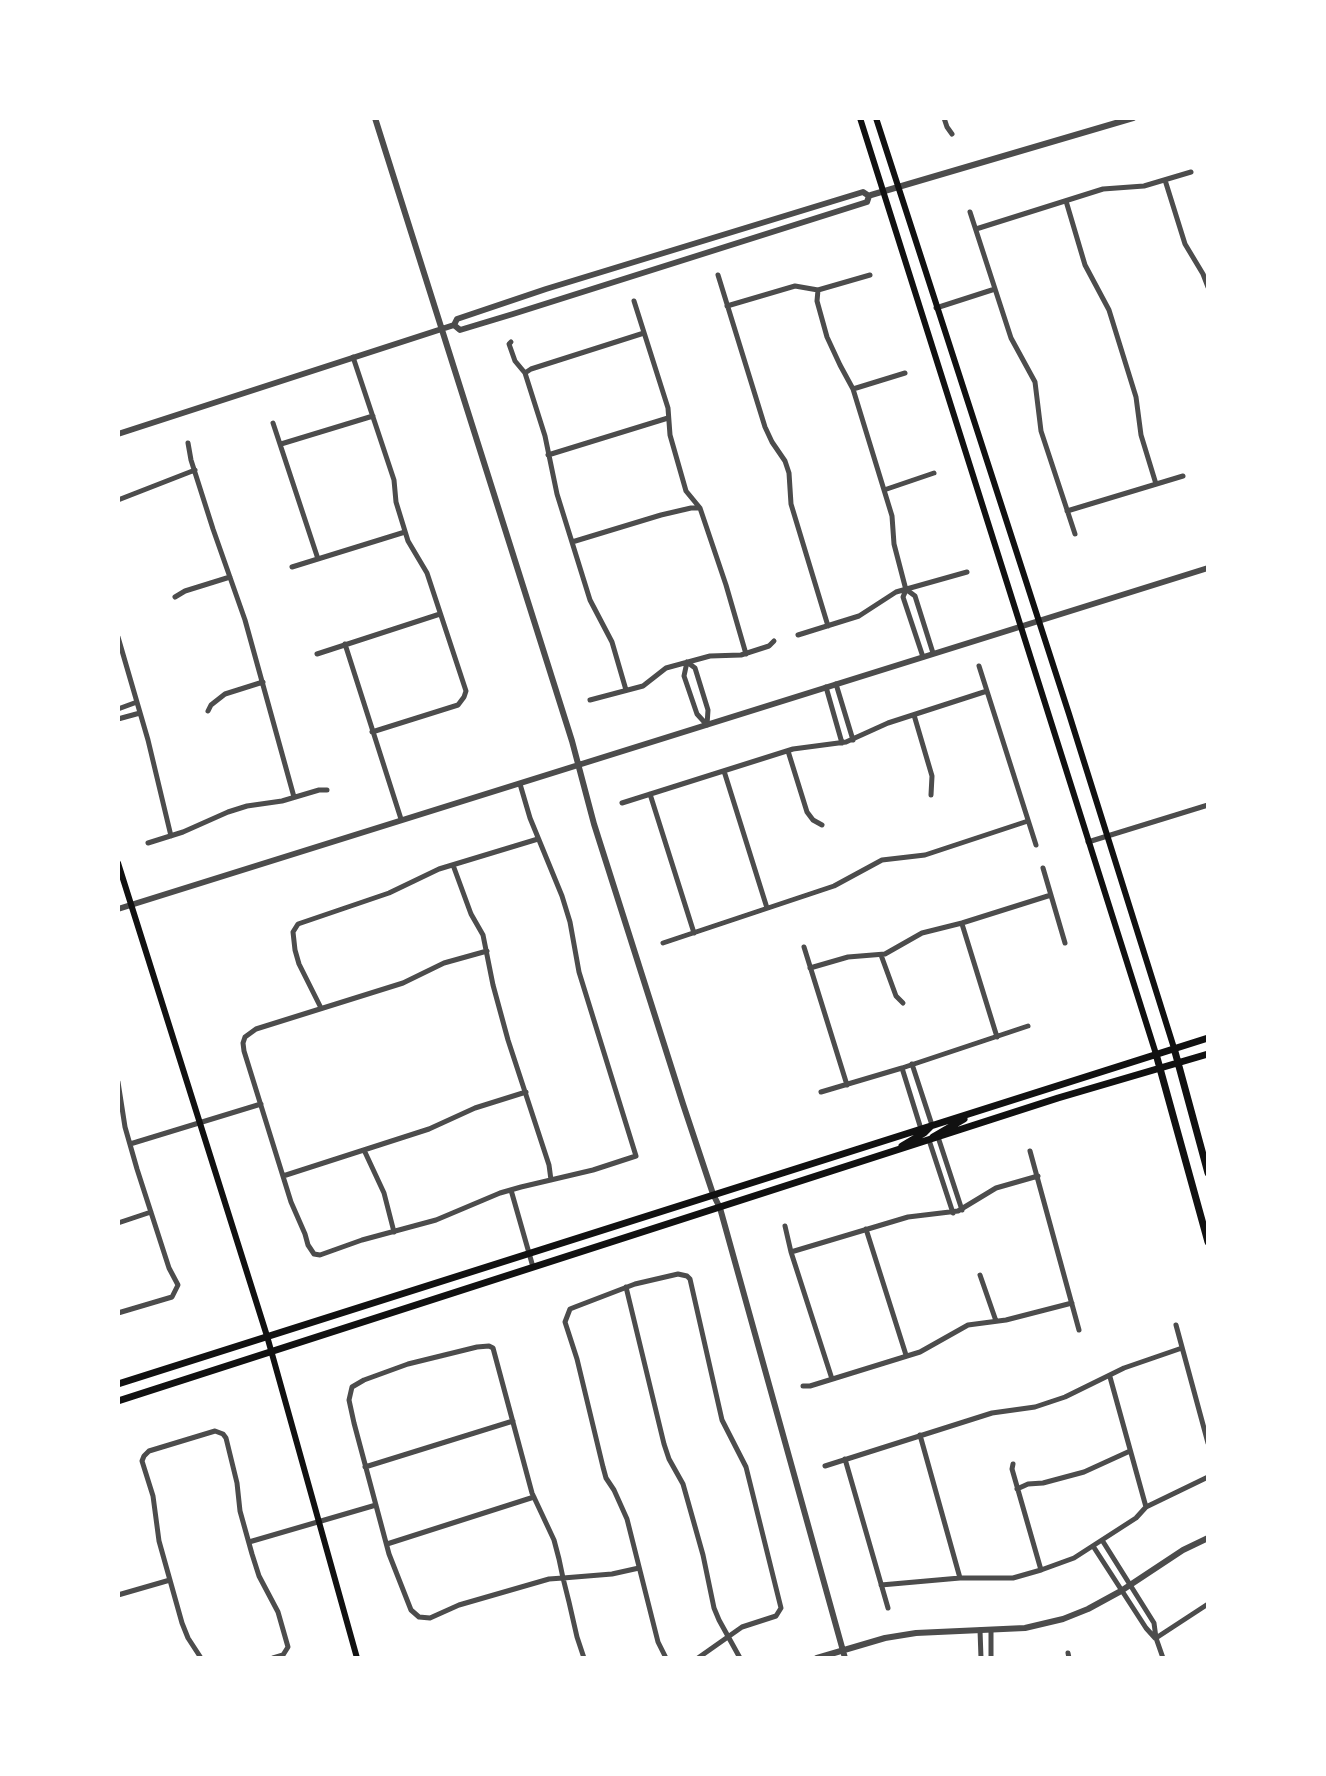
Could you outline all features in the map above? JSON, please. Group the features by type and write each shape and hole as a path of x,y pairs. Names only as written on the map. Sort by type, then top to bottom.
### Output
{"main road":[{"path":"860,118 1161,1068 1208,1242"},
{"path":"876,118 1174,1048 1208,1173"},
{"path":"118,863 267,1336 357,1658"},
{"path":"118,1384 1208,1038"},
{"path":"118,1401 1081,1091 1208,1054"},
{"path":"934,1139 941,1131 976,1111"},
{"path":"889,1153 932,1125"}],"street":[{"path":"375,118 572,741 594,824 720,1208 844,1654"},
{"path":"944,118 952,134"},
{"path":"871,195 1116,120 1128,119"},
{"path":"976,229 1103,189 1144,186 1191,172"},
{"path":"1165,180 1185,244 1208,287"},
{"path":"118,434 454,325 457,319 558,285 863,192 869,196 867,202 513,314 460,330 454,325"},
{"path":"1066,201 1085,265 1109,310 1136,397 1141,435 1156,484"},
{"path":"970,212 1011,338 1035,382 1041,431 1075,534"},
{"path":"718,275 765,427 789,473 791,504 828,626"},
{"path":"727,306 795,286 818,290 870,275"},
{"path":"936,308 995,289"},
{"path":"818,290 817,301 827,337 853,389 892,516 894,544 906,590 903,597 923,657"},
{"path":"634,301 668,408 670,435 686,491 700,508 746,654"},
{"path":"525,373 644,333"},
{"path":"511,342 515,361 525,373 545,436 557,494 590,600 612,642 626,690"},
{"path":"353,357 394,480 396,502 410,547 427,573 466,691 458,705 372,732"},
{"path":"853,389 905,373"},
{"path":"281,444 373,416"},
{"path":"548,455 668,418"},
{"path":"273,423 318,559"},
{"path":"188,443 245,620 294,797"},
{"path":"118,500 195,470"},
{"path":"884,490 934,473"},
{"path":"1067,511 1183,476"},
{"path":"572,542 661,515 700,508"},
{"path":"292,567 405,532"},
{"path":"118,909 1208,568"},
{"path":"798,635 859,616 896,592 967,572"},
{"path":"175,597 230,577"},
{"path":"906,590 915,596 933,653"},
{"path":"317,654 440,614"},
{"path":"118,637 171,836"},
{"path":"590,700 643,686 666,668 710,656 746,654 769,646 774,641"},
{"path":"345,644 401,819"},
{"path":"687,662 695,668 708,710 707,725"},
{"path":"687,662 684,674 697,714 707,725"},
{"path":"979,666 1036,845"},
{"path":"208,711 225,694 263,682"},
{"path":"836,684 853,740"},
{"path":"826,687 842,743"},
{"path":"622,803 801,747 853,740 888,723 987,691"},
{"path":"118,709 137,702"},
{"path":"118,719 140,713"},
{"path":"914,715 931,767 931,795"},
{"path":"788,751 807,812 822,825"},
{"path":"724,771 767,908"},
{"path":"487,951 444,963 403,983 256,1029 245,1037 244,1051 283,1176 314,1254 320,1255 459,1212 500,1193 636,1156 579,972 566,908 520,784"},
{"path":"148,843 228,812 327,790"},
{"path":"650,794 694,933"},
{"path":"1088,842 1208,805"},
{"path":"663,943 842,883 882,860 925,855 1028,821"},
{"path":"321,1008 299,964 293,939 295,928 303,921 376,898 425,874 538,839"},
{"path":"452,865 471,914 483,935 493,985 551,1180"},
{"path":"1043,868 1065,943"},
{"path":"810,968 848,957 891,952 922,933 1051,895"},
{"path":"962,923 997,1037"},
{"path":"804,947 847,1085"},
{"path":"881,955 896,996 903,1003"},
{"path":"821,1092 1028,1026"},
{"path":"912,1064 932,1125"},
{"path":"902,1068 921,1129"},
{"path":"118,1082 130,1144 169,1268 178,1285 172,1297 118,1313"},
{"path":"283,1176 429,1129 475,1108 526,1092"},
{"path":"130,1144 261,1104"},
{"path":"934,1139 962,1210"},
{"path":"934,1139 953,1213"},
{"path":"364,1150 384,1193 394,1232"},
{"path":"1030,1151 1079,1330"},
{"path":"791,1252 908,1217 953,1213 996,1188 1038,1176"},
{"path":"511,1190 534,1268"},
{"path":"118,1223 152,1212"},
{"path":"785,1226 832,1379"},
{"path":"866,1229 906,1355"},
{"path":"666,1658 658,1642 627,1519 606,1478 565,1322 570,1309 626,1287 678,1274 690,1279 722,1420 746,1467 781,1608 776,1616 742,1627 698,1658"},
{"path":"980,1275 996,1321"},
{"path":"626,1287 664,1444 683,1484 714,1608 740,1658"},
{"path":"803,1386 920,1352 968,1325 1016,1318 1072,1303"},
{"path":"1176,1325 1208,1443"},
{"path":"584,1658 577,1637 563,1578 554,1540 534,1497 493,1348 477,1347 408,1364 355,1384 350,1391 354,1423 394,1570 411,1610 419,1617 430,1618 459,1605 528,1585 563,1578 612,1574 639,1568"},
{"path":"825,1466 992,1413 1035,1407 1065,1397 1124,1368 1182,1348"},
{"path":"1110,1377 1146,1507"},
{"path":"365,1467 514,1420"},
{"path":"201,1658 188,1638 170,1580 143,1465 144,1456 149,1451 215,1431 226,1438 240,1511 259,1576 278,1612 288,1647 283,1655 273,1658"},
{"path":"920,1435 960,1578"},
{"path":"1017,1489 1084,1472 1130,1451"},
{"path":"845,1459 888,1608"},
{"path":"1013,1464 1017,1489 1041,1570"},
{"path":"881,1585 960,1578 1013,1578 1041,1570 1074,1558 1136,1518 1146,1507 1208,1477"},
{"path":"387,1544 534,1497"},
{"path":"249,1542 376,1505"},
{"path":"817,1658 844,1654 885,1638 916,1633 1025,1628 1063,1619 1121,1591 1183,1550 1208,1538"},
{"path":"1102,1540 1154,1623 1163,1658"},
{"path":"1093,1546 1146,1628 1156,1638"},
{"path":"118,1595 170,1580"},
{"path":"1156,1638 1208,1604"},
{"path":"980,1630 981,1658"},
{"path":"991,1630 991,1658"}]}
